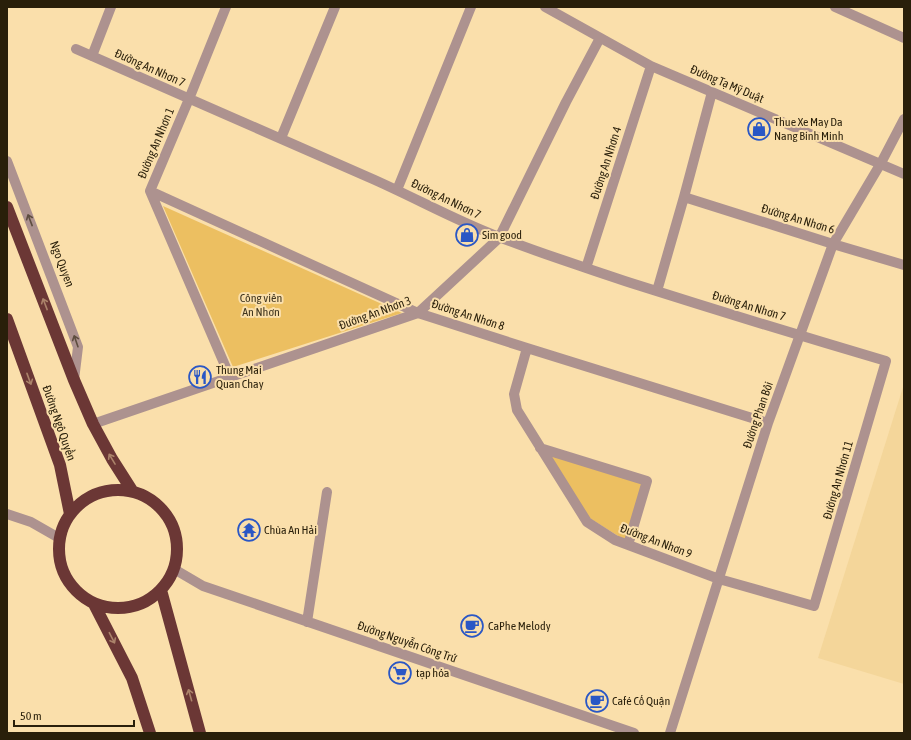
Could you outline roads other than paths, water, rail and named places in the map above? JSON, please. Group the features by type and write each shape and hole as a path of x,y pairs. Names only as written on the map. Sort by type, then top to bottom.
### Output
{"highway":[{"path":"7,207 74,380 93,424 112,459 133,492"},
{"name":"Đường Ngô Quyền","path":"7,319 12,340 60,465 70,514"},
{"path":"119,490 133,492 148,499 161,509 170,522 176,537 177,553 174,569 161,590 146,601 130,608 112,608 94,604 77,593 65,577 59,558 59,538 70,514 80,504 92,496 119,490"},
{"path":"161,590 200,733"},
{"path":"94,604 132,678 150,733"}],"street":[{"path":"92,56 111,7"},
{"name":"Đường An Nhơn 1","path":"226,7 150,191 230,377"},
{"path":"281,138 335,7"},
{"path":"397,190 471,7"},
{"name":"Đường Tạ Mỹ Duật","path":"545,7 651,66 904,174"},
{"path":"835,7 904,38"},
{"name":"Đường An Nhơn 3","path":"93,424 418,313 499,238 566,102 600,38"},
{"name":"Đường An Nhơn 7","path":"76,49 281,138 499,238 657,291 799,336 886,361"},
{"name":"Đường An Nhơn 4","path":"586,268 651,66"},
{"path":"657,291 712,92"},
{"name":"Đường Phan Bôi","path":"670,733 768,423 833,244 904,120"},
{"name":"Ngo Quyen","path":"7,160 78,347 74,380"},
{"name":"Đường An Nhơn 8","path":"150,191 418,313 768,423"},
{"name":"Đường An Nhơn 6","path":"684,197 904,265"},
{"name":"Đường An Nhơn 9","path":"527,348 514,394 517,410 587,522 615,540 718,579 814,606"},
{"name":"Đường An Nhơn 11","path":"814,606 886,361"},
{"path":"540,448 647,480 628,545"},
{"path":"307,622 327,492"},
{"path":"7,514 31,522 59,538"},
{"name":"Đường Nguyễn Công Trứ","path":"174,569 203,586 634,733"}],"place":[{"name":"Thue Xe May Da Nang Binh Minh","path":"759,129"},
{"name":"Sim good","path":"467,235"},
{"name":"Thung Mai Quan Chay","path":"200,377"},
{"name":"Chùa An Hải","path":"249,530"},
{"name":"CaPhe Melody","path":"472,626"},
{"name":"tạp hóa","path":"400,673"},
{"name":"Café Cố Quận","path":"597,701"}],"park label":[{"name":"Công viên An Nhơn","path":"261,305"}]}
